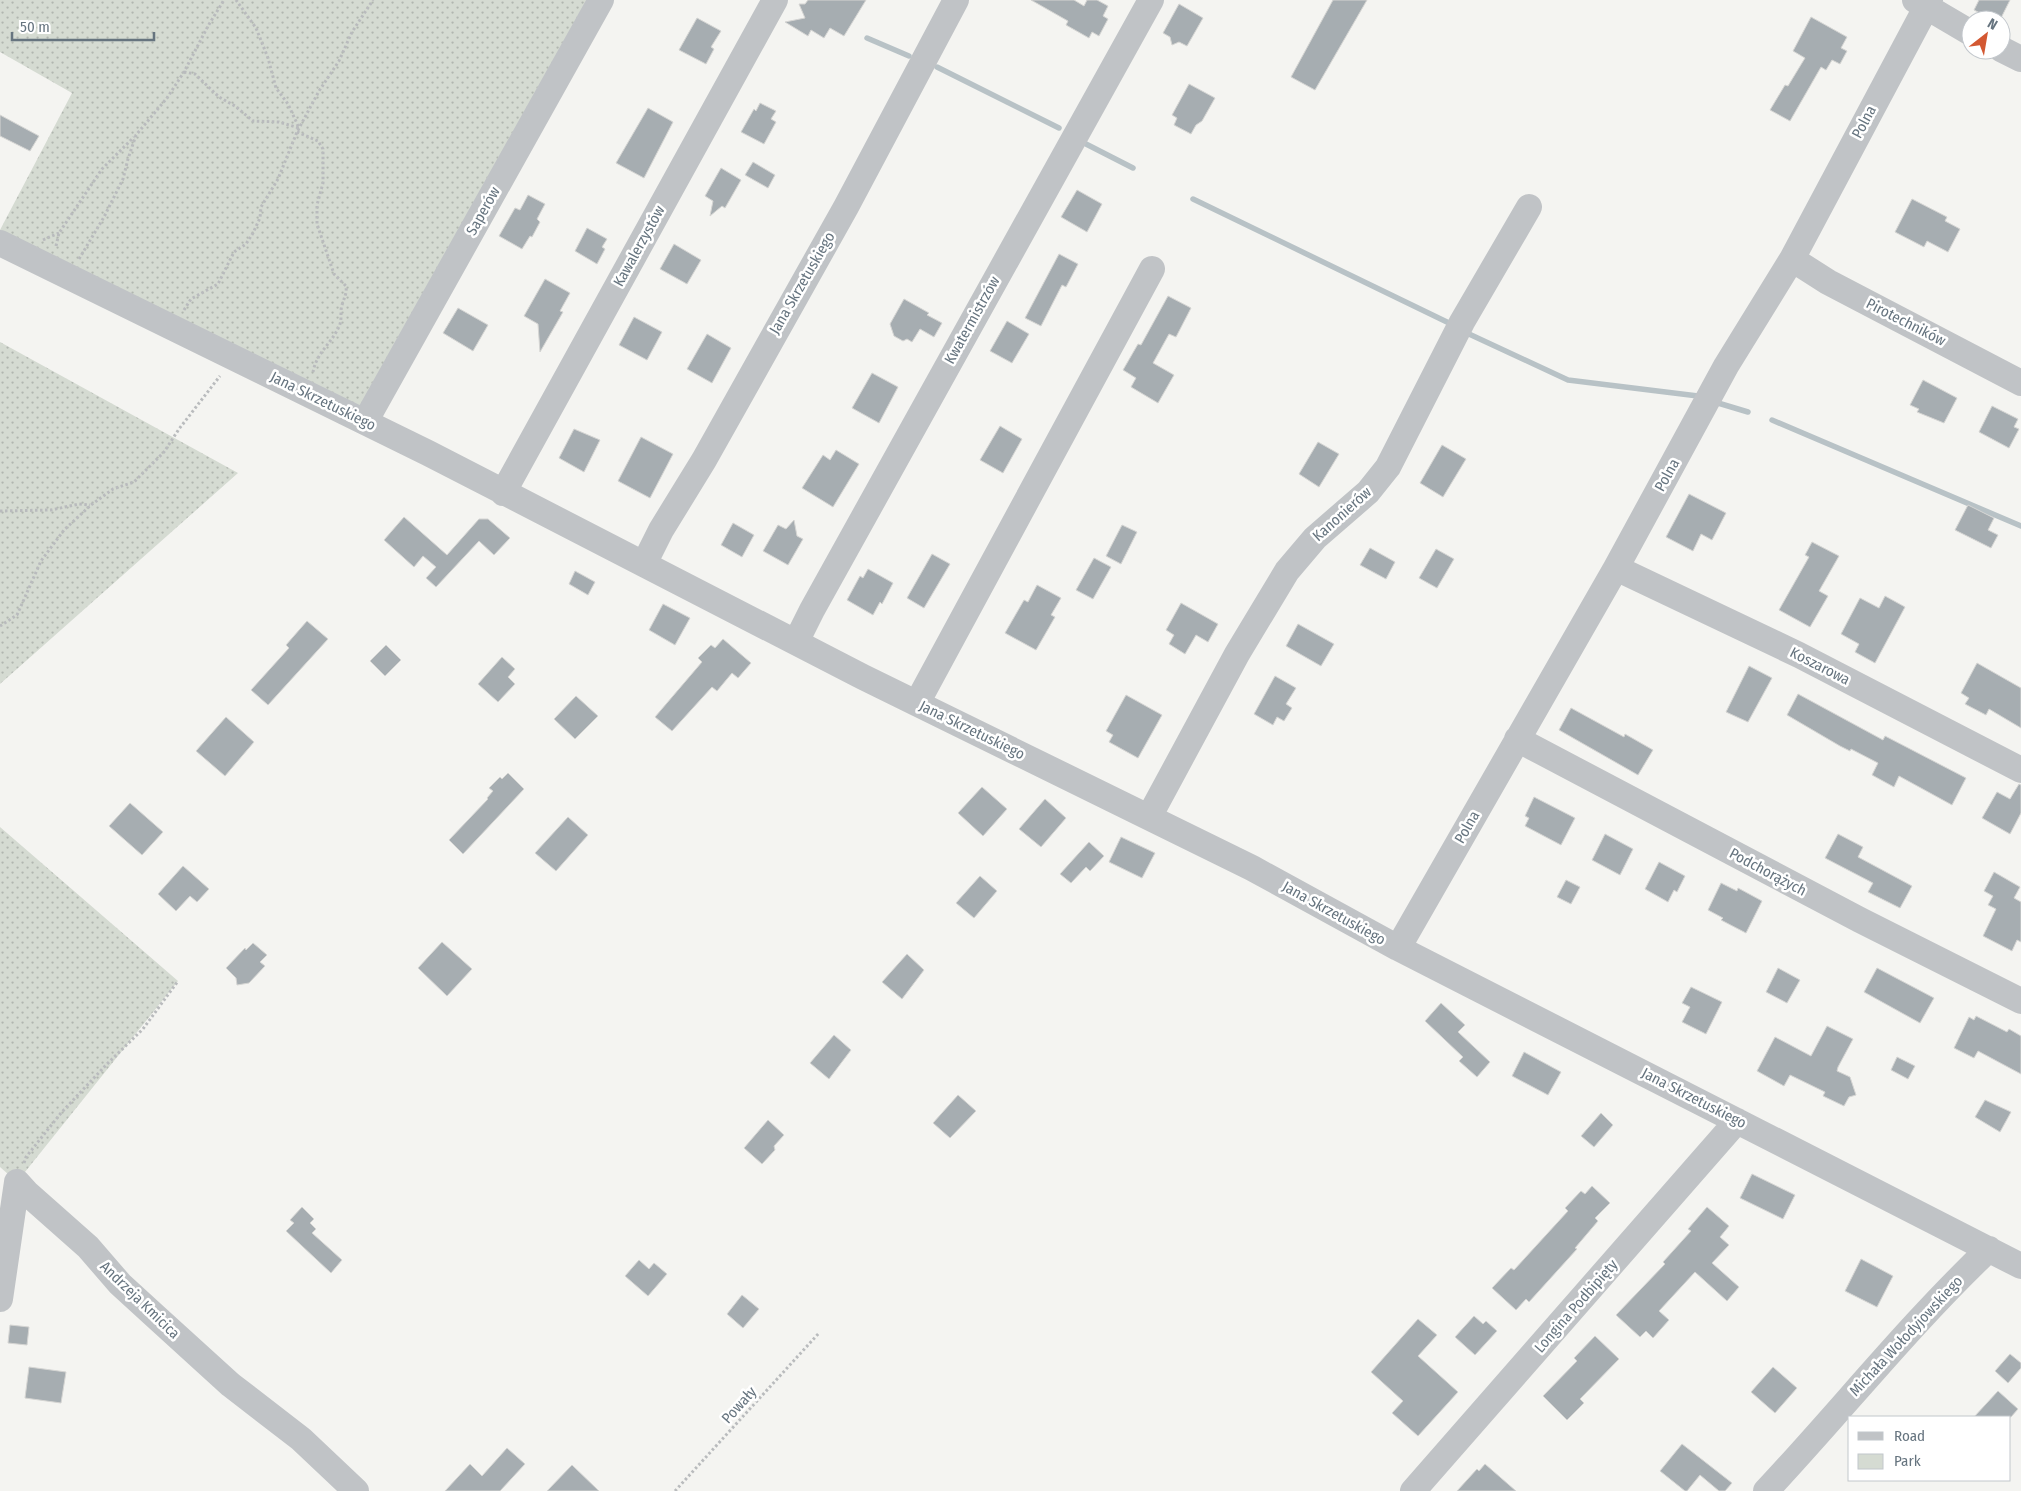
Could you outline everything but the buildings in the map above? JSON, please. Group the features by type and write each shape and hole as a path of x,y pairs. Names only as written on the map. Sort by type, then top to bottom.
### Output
{"street":[{"name":"Saperów","path":"365,422 601,0"},
{"name":"Kawalerzystów","path":"503,493 775,0"},
{"name":"Jana Skrzetuskiego","path":"644,564 661,530 704,460 846,207 956,0"},
{"name":"Kwatermistrzów","path":"796,642 816,601 1151,0"},
{"path":"1924,2 1961,26"},
{"name":"Polna","path":"1398,948 1616,568 1726,366 1792,259 1924,2"},
{"name":"Kanonierów","path":"1150,817 1237,654 1287,570 1315,538 1368,492 1388,467 1462,322 1529,207"},
{"name":"Jana Skrzetuskiego","path":"0,243 241,360 796,642 1252,868 1398,948 2021,1266"},
{"name":"Pirotechników","path":"1792,259 1828,282 2021,383"},
{"path":"917,702 1152,269"},
{"name":"Koszarowa","path":"1616,568 1799,655 2021,770"},
{"name":"Podchorążych","path":"1517,740 1869,925 2021,1001"},
{"name":"Longina Podbipięty","path":"1413,1491 1738,1120"},
{"path":"0,1299 16,1182"},
{"name":"Andrzeja Kmicica","path":"16,1182 88,1247 120,1284 231,1384 301,1439 356,1491"},
{"name":"Michała Wołodyjowskiego","path":"1766,1491 1899,1341 1953,1283 1989,1249"}],"path":[{"path":"61,272 59,233 102,170 167,98 184,72 224,0"},
{"path":"236,0 256,28 268,58 276,88 288,104 298,130"},
{"path":"178,330 185,306 198,294 210,290 218,284 234,252 246,244 253,233 260,218 262,207 278,179 298,130 319,91 339,61 352,32 373,0"},
{"path":"184,72 196,74 219,97 235,106 253,121 279,122 318,141 322,149 323,183 318,205 317,224 334,274 346,286 347,293 342,306 340,323 332,339 321,351 313,372 302,391"},
{"path":"61,272 81,252 104,217 123,179 136,134"},
{"path":"0,626 17,615 41,561 64,530 91,505 113,489 134,482 164,452 215,381 229,367 241,360"},
{"path":"0,511 51,510 79,504 91,505"},
{"path":"16,1182 26,1157 61,1112 143,1029 178,981"},
{"name":"Powały","path":"675,1491 819,1333"}],"green space":[{"path":"0,0 601,0 365,422 0,243 0,230 72,93 0,52"},
{"path":"0,342 238,473 0,684"},
{"path":"0,827 178,981 17,1182 0,1167"}],"waterway":[{"path":"867,38 909,56"},
{"path":"937,67 1059,128"},
{"path":"1086,144 1133,168"},
{"path":"1193,199 1449,323"},
{"path":"1469,334 1568,380 1698,396"},
{"path":"1718,403 1748,412"},
{"path":"1772,420 2021,526"}]}
